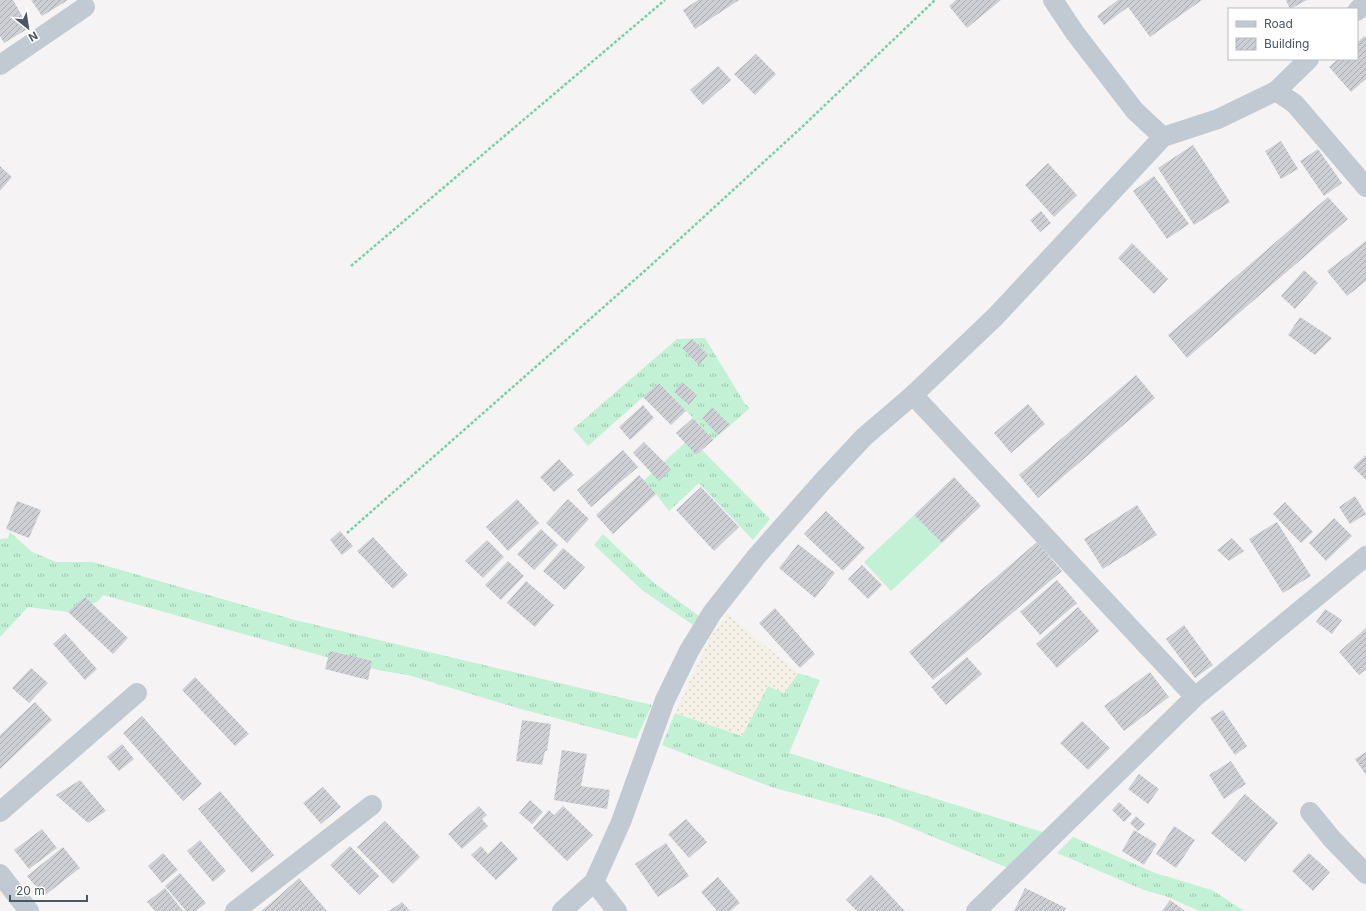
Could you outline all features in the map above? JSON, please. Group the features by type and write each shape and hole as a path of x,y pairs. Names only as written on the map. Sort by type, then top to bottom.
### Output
{"street":[{"path":"1053,0 1080,39 1135,111 1162,137"},
{"path":"1358,10 1366,2"},
{"path":"0,65 85,7"},
{"path":"562,911 594,882 621,822 666,700 689,651 712,613 756,556 864,437 913,395 995,317 1162,137 1218,119 1276,91 1308,60"},
{"path":"1276,91 1295,104 1366,187"},
{"path":"913,395 1195,697"},
{"path":"976,911 1195,697 1366,556"},
{"path":"0,812 137,693"},
{"path":"235,911 372,805"},
{"path":"1310,812 1332,840 1366,874"},
{"path":"0,874 29,911"},
{"path":"594,882 617,911"}],"path":[{"path":"351,266 665,0"},
{"path":"347,533 648,268 802,127 935,0"}],"green space":[{"path":"705,338 745,404 750,408 702,450 770,519 753,540 699,483 669,511 656,494 641,483 702,427 659,383 588,446 573,429 677,339"},
{"path":"914,515 942,543 891,591 864,562"},
{"path":"10,532 32,552 56,562 93,562 295,620 652,705 636,739 521,709 408,675 383,671 326,657 103,595 97,602 68,612 28,607 0,637 0,539 8,538"},
{"path":"603,534 654,583 699,616 693,625 642,590 594,545"},
{"path":"798,673 820,680 789,753 1046,833 1008,868 890,819 771,787 662,745 675,713 742,736 768,686 784,693"},
{"path":"1073,837 1155,873 1212,890 1244,911 1199,911 1168,897 1144,890 1057,853"}],"sand":[{"path":"727,614 798,673 784,693 768,686 742,736 675,713 710,638"}],"building":[{"path":"0,0 13,0 29,28 4,43 0,36"},
{"path":"31,0 68,0 42,16"},
{"path":"698,0 739,0 695,29 683,10"},
{"path":"956,0 1001,0 967,28 949,6"},
{"path":"1118,0 1202,0 1150,37 1128,7 1104,25 1097,16"},
{"path":"1286,0 1307,0 1292,8 1290,8"},
{"path":"1364,36 1366,38 1366,79 1351,92 1329,67 1337,60 1358,60 1358,42"},
{"path":"756,54 776,74 755,95 734,74"},
{"path":"718,66 731,80 703,105 690,90"},
{"path":"1281,141 1298,169 1281,179 1265,151"},
{"path":"1193,145 1230,202 1194,225 1158,168"},
{"path":"1318,149 1342,183 1324,196 1300,161"},
{"path":"1048,163 1077,195 1054,217 1025,185"},
{"path":"0,166 12,177 0,191"},
{"path":"1154,176 1189,224 1167,239 1133,191"},
{"path":"1328,197 1348,219 1187,358 1168,335"},
{"path":"1041,211 1051,223 1040,232 1030,220"},
{"path":"1366,241 1366,281 1347,296 1327,271"},
{"path":"1132,243 1168,279 1154,294 1118,258"},
{"path":"1304,270 1318,283 1295,309 1281,296"},
{"path":"1300,317 1332,338 1315,355 1288,335"},
{"path":"692,339 708,355 699,365 682,348"},
{"path":"1136,375 1155,398 1038,498 1019,475"},
{"path":"682,382 697,395 689,405 674,392"},
{"path":"659,383 686,411 671,425 643,397"},
{"path":"1028,404 1045,424 1011,453 994,433"},
{"path":"643,405 654,418 630,440 619,427"},
{"path":"712,407 730,425 718,435 702,418"},
{"path":"693,418 713,440 696,455 676,433"},
{"path":"644,442 671,469 659,481 633,453"},
{"path":"623,450 638,467 591,507 577,490"},
{"path":"1366,455 1366,480 1353,467"},
{"path":"559,459 574,475 554,492 540,477"},
{"path":"639,475 656,494 613,534 596,515"},
{"path":"954,477 981,506 942,543 914,515"},
{"path":"701,487 739,527 714,551 676,510"},
{"path":"1355,496 1366,514 1350,524 1339,507"},
{"path":"517,499 539,523 508,551 486,527"},
{"path":"568,499 589,519 567,543 546,523"},
{"path":"17,501 41,510 29,538 6,529"},
{"path":"1285,502 1313,532 1301,543 1273,514"},
{"path":"1137,505 1157,535 1103,569 1084,539"},
{"path":"826,511 865,548 843,571 804,534"},
{"path":"1334,518 1352,536 1326,561 1309,543"},
{"path":"1277,522 1311,576 1283,593 1249,539"},
{"path":"541,529 558,545 534,570 517,554"},
{"path":"340,531 353,546 342,555 330,540"},
{"path":"373,537 408,575 393,589 357,551"},
{"path":"1232,538 1244,551 1229,561 1217,550"},
{"path":"487,540 504,557 483,578 465,561"},
{"path":"1037,542 1062,571 933,680 909,652"},
{"path":"798,544 835,573 815,598 779,568"},
{"path":"563,548 585,567 565,590 543,571"},
{"path":"508,561 524,576 501,600 485,585"},
{"path":"862,565 882,585 868,599 848,579"},
{"path":"1057,580 1077,603 1040,635 1020,612"},
{"path":"526,581 554,605 535,627 507,603"},
{"path":"85,597 128,638 113,654 68,612"},
{"path":"1078,607 1099,631 1057,668 1036,644"},
{"path":"775,608 815,654 800,668 759,623"},
{"path":"1325,609 1342,620 1332,634 1316,622"},
{"path":"1184,625 1213,665 1195,678 1166,639"},
{"path":"1366,628 1366,669 1359,675 1339,652"},
{"path":"65,633 97,669 85,680 53,644"},
{"path":"330,651 372,661 368,680 325,669"},
{"path":"967,657 982,674 946,705 931,687"},
{"path":"31,668 48,683 29,703 12,688"},
{"path":"1150,672 1169,697 1124,731 1104,706"},
{"path":"195,677 249,734 235,746 182,690"},
{"path":"35,702 52,720 0,769 0,735"},
{"path":"1223,710 1247,746 1235,755 1210,718"},
{"path":"142,716 202,784 183,801 123,733"},
{"path":"522,720 551,724 547,751 545,751 542,765 516,761"},
{"path":"1082,721 1110,748 1088,770 1060,743"},
{"path":"122,744 134,759 119,771 107,757"},
{"path":"562,750 587,754 581,786 610,790 607,809 554,800"},
{"path":"1366,752 1366,775 1355,759"},
{"path":"1231,761 1246,784 1224,799 1209,775"},
{"path":"1139,774 1159,789 1148,804 1128,789"},
{"path":"80,780 106,811 88,823 56,795"},
{"path":"323,787 341,807 321,824 303,803"},
{"path":"220,791 274,855 252,873 198,809"},
{"path":"1245,794 1278,823 1245,862 1211,833"},
{"path":"530,800 543,812 532,824 519,813"},
{"path":"1119,802 1132,814 1124,822 1112,810"},
{"path":"479,806 487,815 482,819 488,826 462,849 448,834"},
{"path":"563,806 593,835 567,861 533,828 549,810 554,815"},
{"path":"1136,816 1145,824 1138,831 1130,823"},
{"path":"686,819 707,842 689,858 668,834"},
{"path":"385,821 420,857 393,884 357,847"},
{"path":"1174,826 1195,840 1176,868 1156,854"},
{"path":"42,829 57,848 29,869 14,850"},
{"path":"1134,830 1157,844 1144,865 1122,851"},
{"path":"200,840 226,871 213,882 187,851"},
{"path":"501,841 518,859 496,880 471,855 481,846 488,854"},
{"path":"666,843 689,876 658,897 635,864"},
{"path":"350,846 379,876 359,895 330,865"},
{"path":"63,847 80,868 44,896 27,876"},
{"path":"163,853 178,870 162,883 148,866"},
{"path":"1309,853 1330,872 1313,891 1292,871"},
{"path":"180,873 206,903 196,911 186,911 165,886"},
{"path":"871,875 905,911 857,911 846,900"},
{"path":"718,877 740,903 730,911 717,911 701,892"},
{"path":"299,878 327,911 261,911 278,897"},
{"path":"165,888 183,911 155,911 147,902"},
{"path":"1025,888 1066,908 1064,911 1014,911"},
{"path":"1170,900 1185,911 1162,911"},
{"path":"402,902 410,911 389,911"}]}
